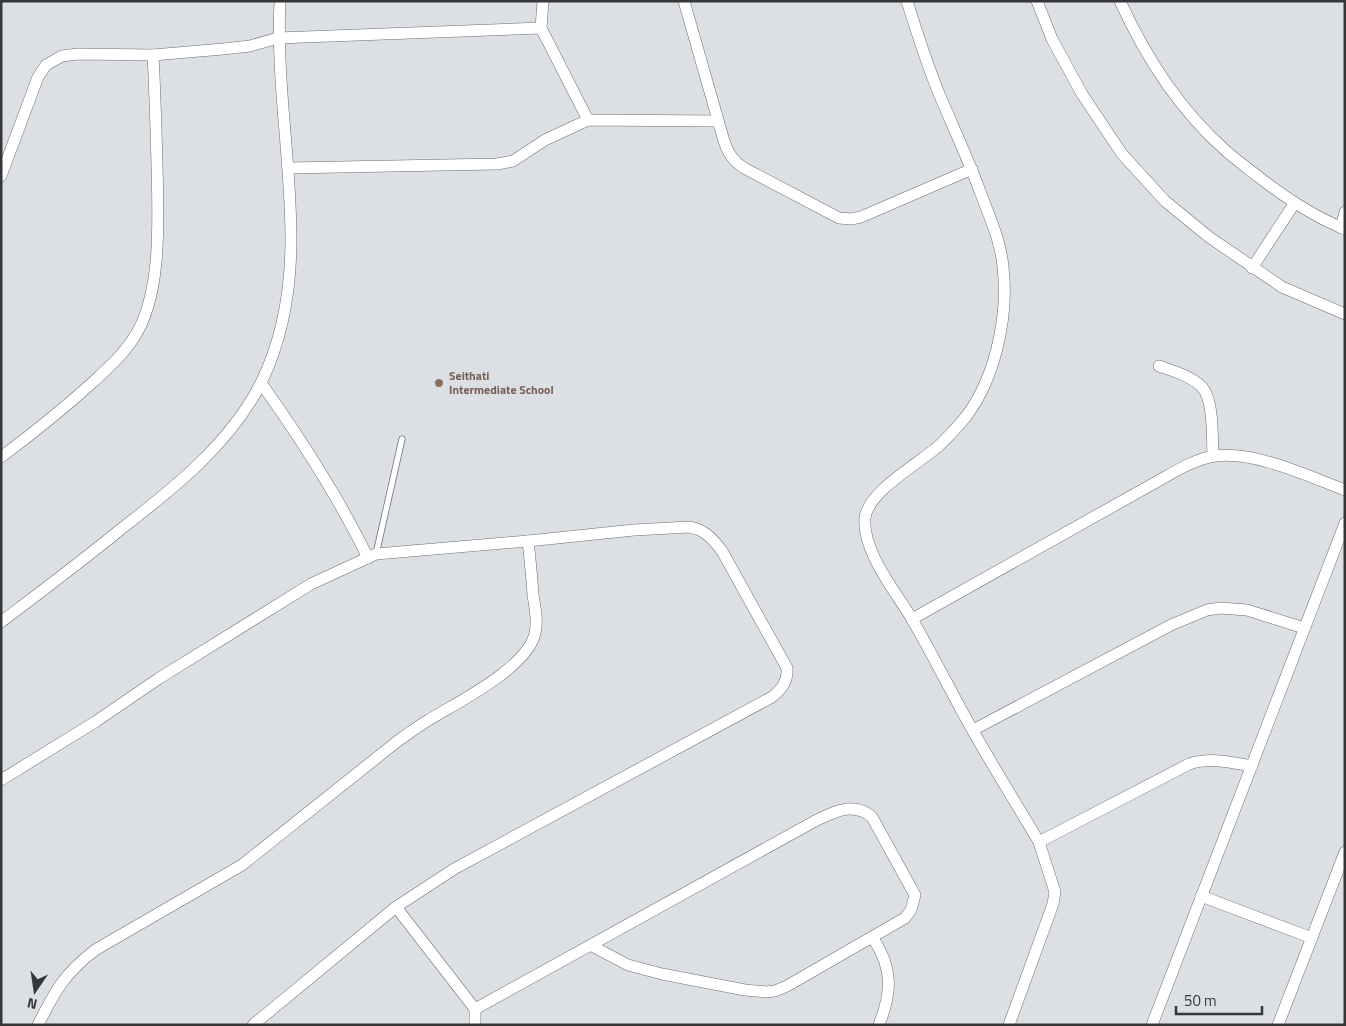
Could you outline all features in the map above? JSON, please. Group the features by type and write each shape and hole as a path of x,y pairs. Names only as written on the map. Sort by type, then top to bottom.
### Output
{"street":[{"path":"1,622 170,491 213,451 244,411 261,383 274,352 285,314 291,240 288,168 278,38 280,1"},
{"path":"543,1 541,28 588,120"},
{"path":"684,1 729,154 735,162 744,168 839,218 851,219 861,217 972,169"},
{"path":"907,1 940,95 972,169 1000,250 1004,284 1002,324 989,375 973,407 961,423 938,447 884,488 870,502 865,516 866,533 884,574 912,620 1021,815 1039,842 1055,892 1053,904 1009,1025"},
{"path":"1037,1 1052,39 1078,86 1122,154 1165,201 1209,237 1282,288 1345,314"},
{"path":"1120,1 1156,68 1194,118 1224,150 1294,204 1343,228 1345,212"},
{"path":"1,176 38,77 46,65 62,56 78,54 153,55 250,46 278,38 541,28"},
{"path":"1,457 72,402 117,360 134,337 143,320 150,295 157,244 158,211 153,55"},
{"path":"288,168 497,164 513,161 545,140 588,120 718,121"},
{"path":"1252,268 1294,204"},
{"path":"1159,366 1188,378 1202,387 1210,406 1214,456"},
{"path":"261,383 314,462 372,556"},
{"path":"912,620 1158,481 1199,460 1214,456 1237,456 1265,461 1345,490"},
{"path":"1152,1025 1345,523"},
{"path":"1,780 311,584 372,556 680,527 689,527 703,531 712,539 722,551 787,668 785,682 780,690 772,697 506,839 454,869 396,907 253,1025"},
{"path":"38,1025 66,976 95,950 242,865 272,843 350,777 399,740 484,687 525,652 533,641 536,630 528,541"},
{"path":"973,730 1171,625 1207,610 1220,608 1246,610 1304,628"},
{"path":"1039,842 1189,764 1202,760 1216,759 1252,766"},
{"path":"475,1009 838,810 846,808 860,810 872,817 916,895 911,910 905,918 787,986 766,992 745,990 644,970 609,956 592,946"},
{"path":"1278,1025 1345,852"},
{"path":"1202,896 1312,938"},
{"path":"396,907 475,1009 475,1025"},
{"path":"873,938 882,951 888,975 889,991 879,1025"}],"lane":[{"path":"372,556 402,439"}],"place":[{"name":"Seithati Intermediate School","path":"439,383"}]}
